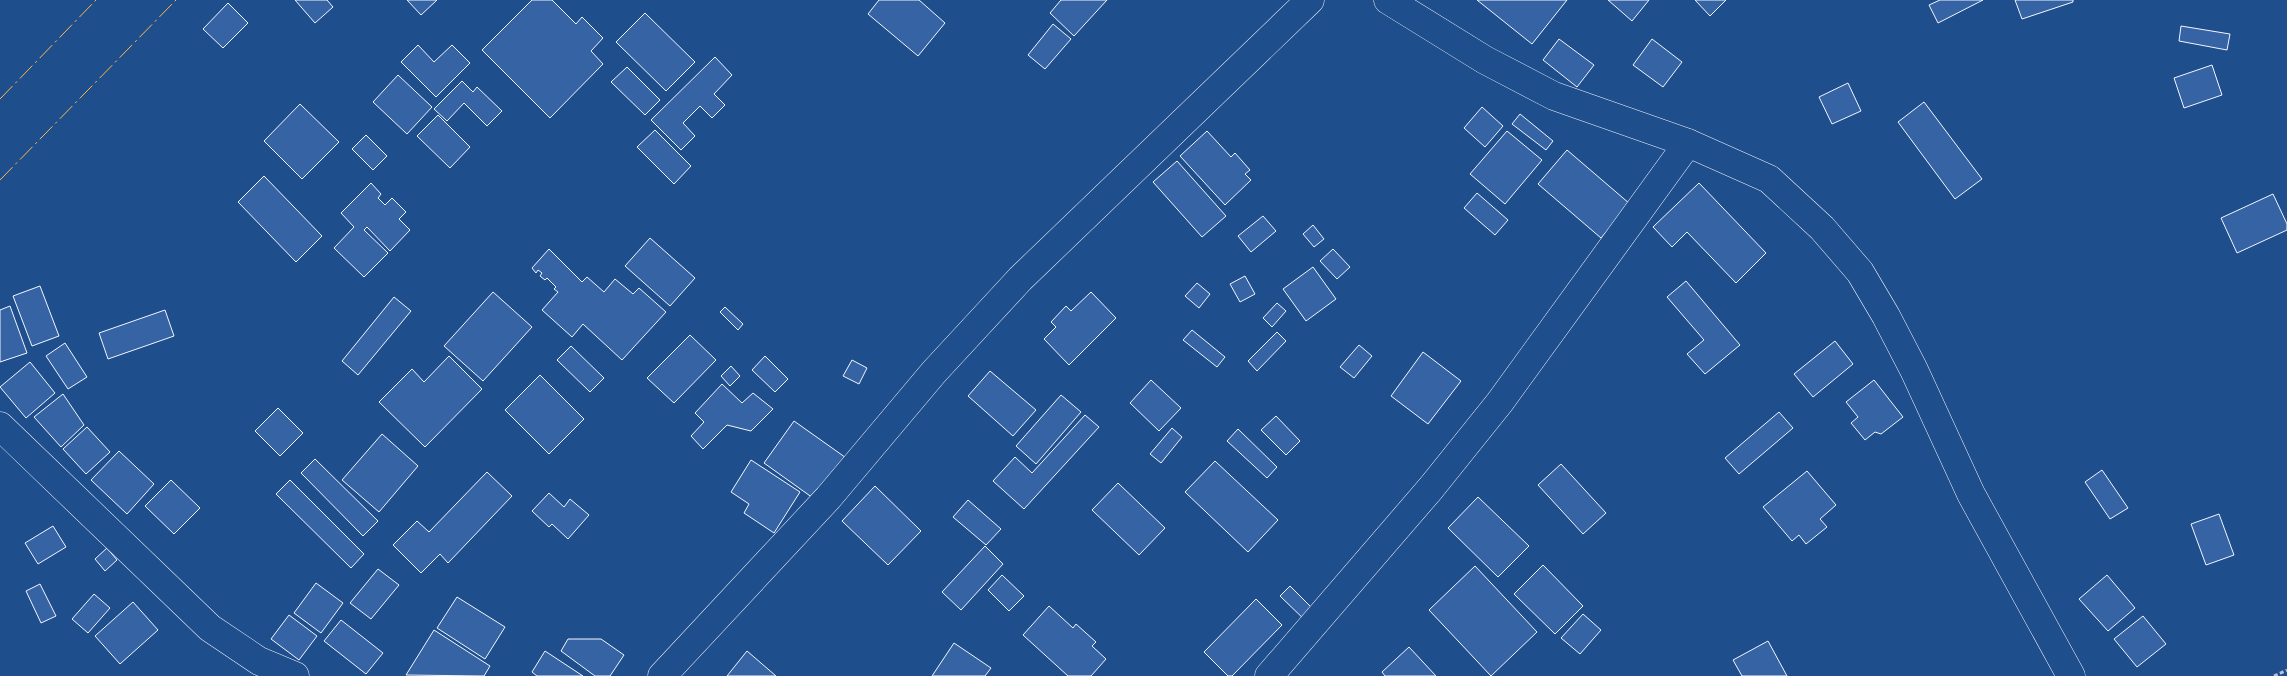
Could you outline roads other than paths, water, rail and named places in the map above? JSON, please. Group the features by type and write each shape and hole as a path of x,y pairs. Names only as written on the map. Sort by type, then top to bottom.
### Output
{"street":[{"path":"662,676 828,498 934,372 1020,279 1310,0"},
{"path":"1388,0 1485,60 1554,96 1688,143 1769,179 1822,228 1860,272 1914,370 1971,494 2071,676"},
{"path":"1269,676 1431,488 1500,402 1688,143"},
{"path":"0,426 210,628 258,661 295,676"}]}
